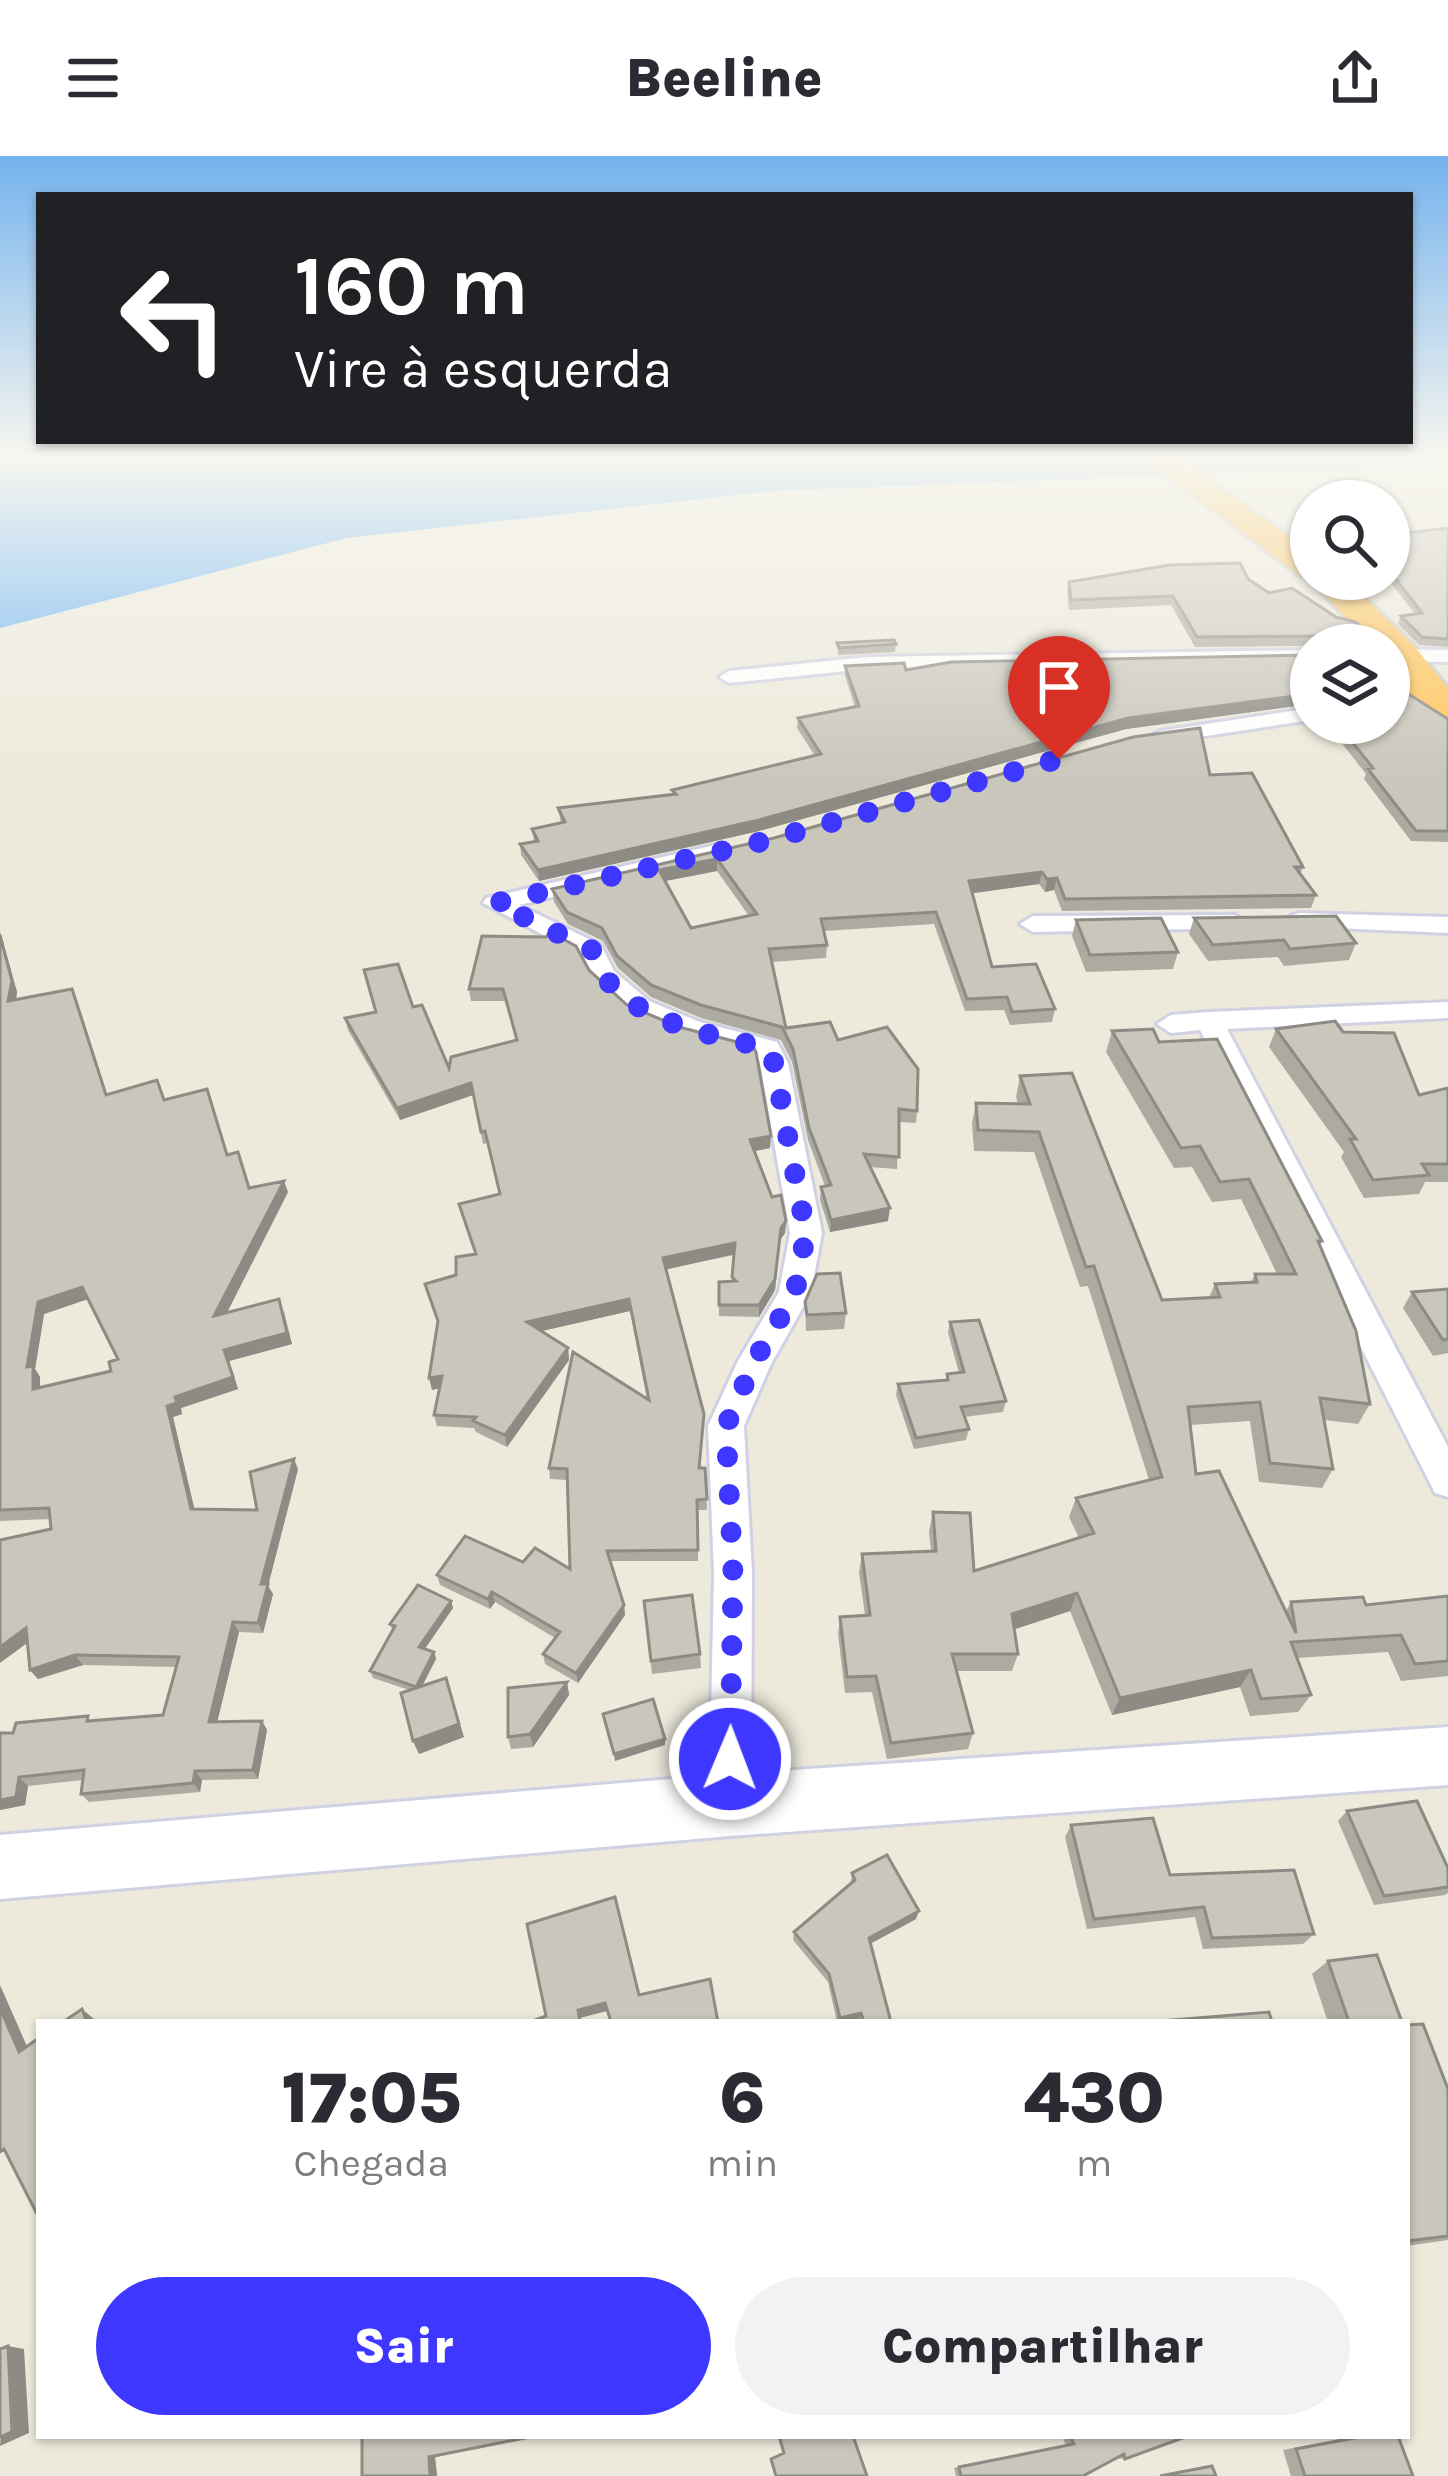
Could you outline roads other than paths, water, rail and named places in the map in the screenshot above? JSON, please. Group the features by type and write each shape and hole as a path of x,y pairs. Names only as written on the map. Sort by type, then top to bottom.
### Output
{"highway":[{"path":"1345,600 1367,624"},
{"path":"1410,671 1437,702"}],"main road":[{"path":"0,1868 730,1805 1448,1756"}],"street":[{"path":"1410,655 1448,656"},
{"path":"729,676 866,663 1290,656"},
{"path":"1127,739 1290,717"},
{"path":"730,1805 733,1573 726,1426 755,1360 795,1293 806,1233 774,1063 767,1048 683,1028 622,995 597,968 592,950 495,903 742,846"},
{"path":"1033,924 1448,925"},
{"path":"1171,1024 1448,1010"},
{"path":"1209,1021 1448,1482"}],"water":[{"path":"0,566 238,566 0,628"}]}
